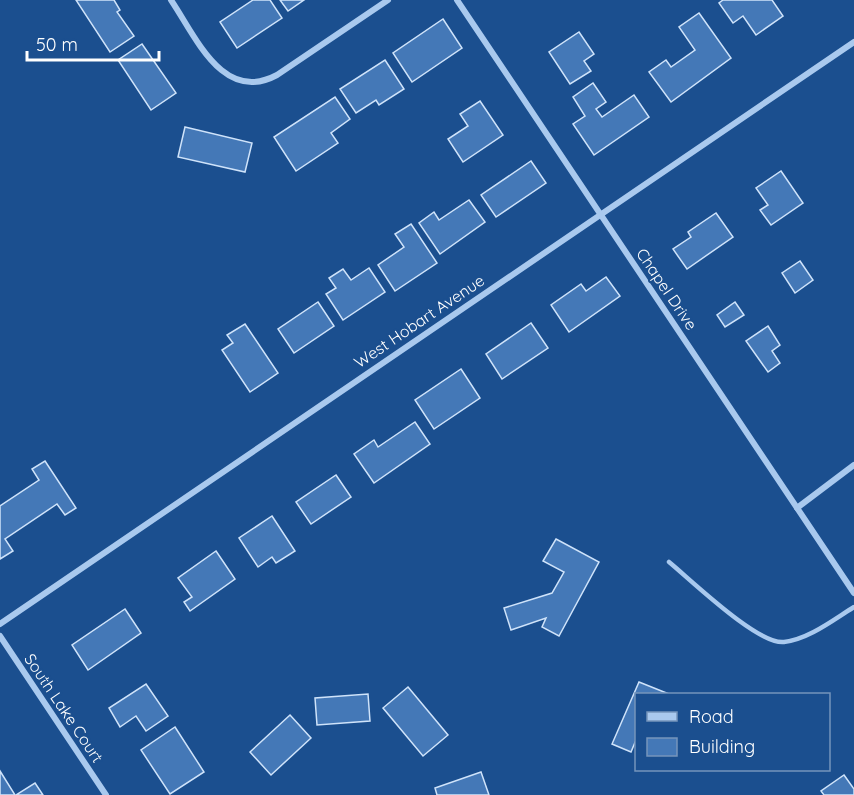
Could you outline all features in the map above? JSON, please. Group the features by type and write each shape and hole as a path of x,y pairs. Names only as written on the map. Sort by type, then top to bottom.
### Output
{"street":[{"path":"171,0 213,63 233,80 245,83 263,82 277,75 388,0"},
{"name":"Chapel Drive","path":"457,0 854,593"},
{"name":"West Hobart Avenue","path":"0,624 854,42"},
{"path":"797,508 854,465"},
{"name":"South Lake Court","path":"0,636 106,795"}],"lane":[{"path":"669,562 748,627 767,639 783,642 802,637 854,608"}],"building":[{"path":"76,0 114,0 120,10 117,12 134,36 110,52"},
{"path":"253,0 270,0 282,18 237,48 220,22"},
{"path":"280,0 304,0 288,11"},
{"path":"723,0 772,0 783,16 756,35 743,16 733,23 719,3"},
{"path":"699,13 731,58 671,102 649,72 666,60 671,67 695,50 679,27"},
{"path":"443,19 462,48 412,82 393,53"},
{"path":"579,32 594,54 584,61 591,71 570,84 549,52"},
{"path":"142,44 176,93 151,110 118,60"},
{"path":"385,60 404,89 379,105 376,100 356,113 340,89"},
{"path":"593,83 606,102 596,109 602,117 634,95 649,117 594,155 573,124 585,116 573,97"},
{"path":"335,97 350,119 331,133 338,143 296,171 274,137"},
{"path":"480,101 503,135 463,162 448,139 468,126 460,114"},
{"path":"185,127 252,143 245,172 178,157"},
{"path":"531,161 546,183 496,217 481,195"},
{"path":"781,171 803,203 771,225 760,210 768,205 756,188"},
{"path":"469,200 485,222 440,254 419,223 434,212 439,220"},
{"path":"716,213 733,237 687,269 673,249 691,237 688,232"},
{"path":"411,224 437,263 395,291 378,265 404,247 395,234"},
{"path":"800,261 813,280 795,293 782,273"},
{"path":"369,268 385,292 343,320 326,294 336,288 329,278 343,269 351,280"},
{"path":"606,277 620,296 569,332 551,305 581,284 586,291"},
{"path":"318,302 334,326 294,353 278,329"},
{"path":"735,302 744,315 725,327 717,315"},
{"path":"531,323 548,348 502,379 486,354"},
{"path":"245,324 278,373 250,392 222,350 233,343 227,335"},
{"path":"768,326 780,345 772,351 780,363 768,372 746,341"},
{"path":"461,369 480,398 434,429 415,400"},
{"path":"415,422 430,444 374,483 354,454 374,440 378,447"},
{"path":"45,461 76,508 65,515 57,504 5,539 13,551 0,559 0,506 39,480 32,469"},
{"path":"336,475 351,497 311,524 296,502"},
{"path":"272,516 295,551 276,563 272,557 258,567 239,538"},
{"path":"556,539 599,562 559,636 542,627 546,618 511,630 504,608 552,593 564,572 543,561"},
{"path":"216,551 235,579 190,611 184,602 192,597 178,578"},
{"path":"125,609 141,633 88,670 72,645"},
{"path":"639,682 666,693 635,693 635,742 631,752 612,744"},
{"path":"146,684 168,716 146,731 136,716 120,727 109,708"},
{"path":"408,687 448,735 423,756 383,708"},
{"path":"368,694 370,721 317,725 315,698"},
{"path":"290,715 311,738 271,775 250,752"},
{"path":"175,727 204,772 170,794 141,750"},
{"path":"0,771 15,795 0,795"},
{"path":"481,772 489,795 437,795 435,788"},
{"path":"844,775 854,789 854,795 824,795 821,791"},
{"path":"35,783 43,795 16,795"}]}
